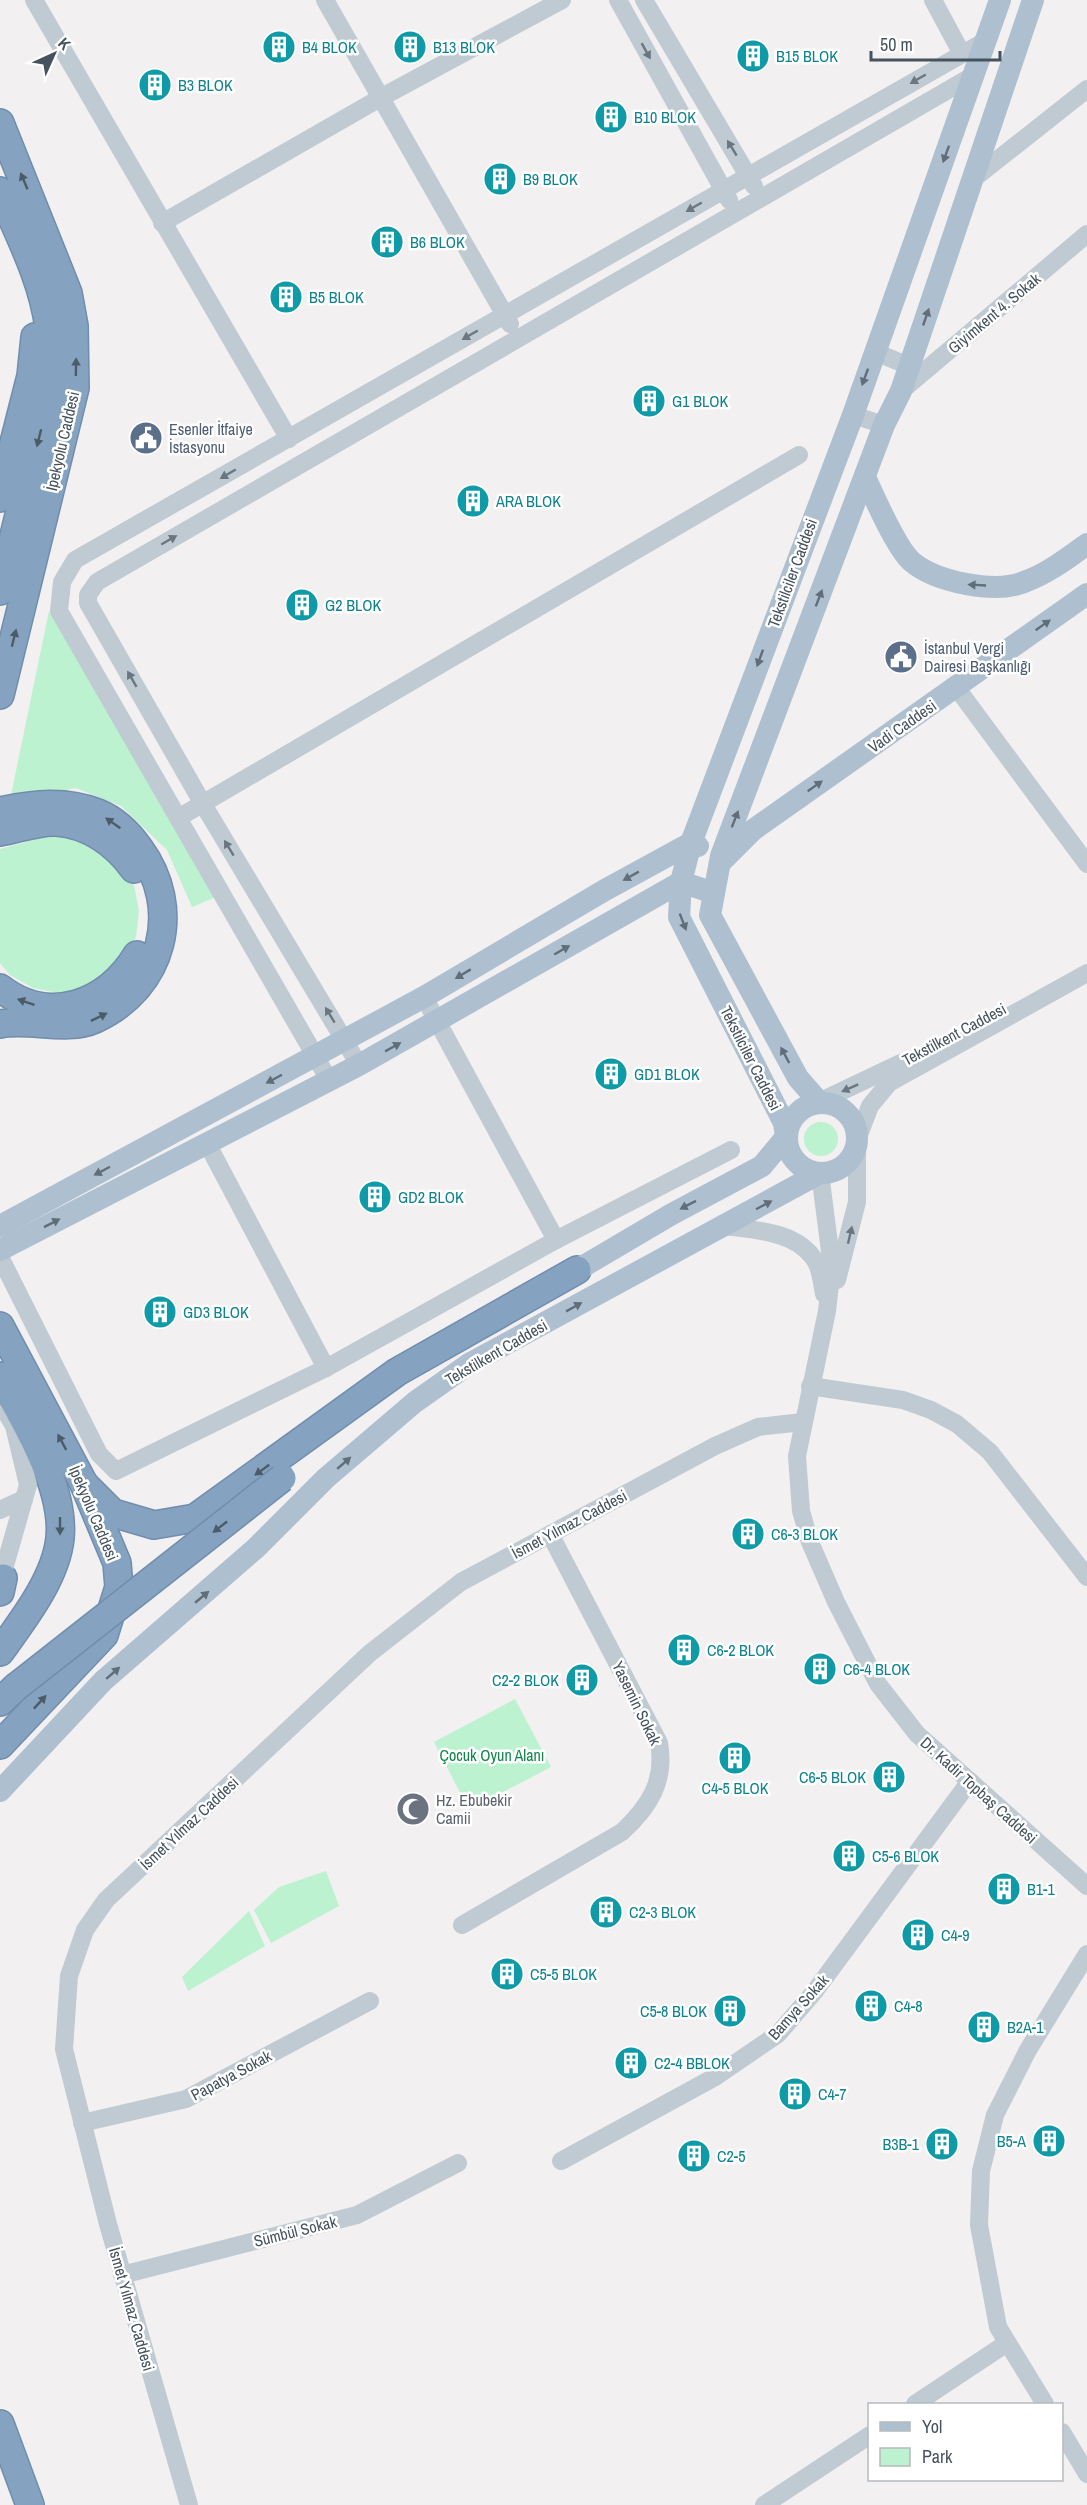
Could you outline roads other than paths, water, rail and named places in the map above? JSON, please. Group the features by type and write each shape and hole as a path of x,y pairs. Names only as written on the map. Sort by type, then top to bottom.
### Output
{"highway":[{"name":"İpekyolu Caddesi","path":"0,123 68,293 76,355 75,388 0,695"},
{"name":"İpekyolu Caddesi","path":"0,191 29,258 49,328 50,382 42,427 0,591"},
{"path":"0,498 28,387 35,347 29,258"},
{"path":"0,812 38,804 62,804 100,814 119,826 151,864 160,890 165,920 152,966 137,989 117,1007 92,1021 46,1025 27,1022 0,1024"},
{"path":"0,832 55,822 80,827 100,836 121,851 139,877 145,900 146,921 143,940 122,978 102,993 82,1003 45,1007 24,1002 0,988"},
{"path":"8,1694 282,1478 408,1384 577,1270"},
{"path":"84,1484 113,1514 154,1525 195,1518 397,1372 577,1270"},
{"name":"İpekyolu Caddesi","path":"0,1326 84,1484 117,1563 119,1587 104,1635 0,1745"},
{"name":"İpekyolu Caddesi","path":"0,1376 50,1476 60,1517 60,1540 40,1593 0,1652"},
{"path":"0,2424 30,2505"},
{"path":"0,2466 12,2505"}],"main road":[{"name":"Tekstilciler Caddesi","path":"786,1137 784,1123 679,917 681,882 691,843 853,415 1000,0"},
{"name":"Tekstilciler Caddesi","path":"819,1102 798,1078 710,915 714,892 721,859 884,425 901,391 1033,0"},
{"path":"865,477 885,519 911,560 947,581 976,586 1023,583 1087,544"},
{"name":"Vadi Caddesi","path":"721,859 753,830 1087,594"},
{"path":"0,1226 424,997 605,890 691,843 721,859"},
{"path":"0,1250 208,1145 359,1065 681,882 714,892"},
{"path":"819,1102 830,1103 847,1113 854,1121 857,1140"},
{"name":"Tekstilkent Caddesi","path":"577,1270 672,1214 762,1166 786,1137 788,1127 800,1110 819,1102"},
{"path":"195,1121 208,1145"},
{"path":"786,1137 788,1148 800,1166 820,1173"},
{"name":"Tekstilkent Caddesi","path":"0,1791 103,1681 256,1548 326,1478 415,1402 469,1364 820,1173 841,1168 849,1161 857,1140"}],"street":[{"path":"325,0 518,338"},
{"path":"162,223 382,97 562,0"},
{"path":"618,0 736,212"},
{"path":"644,0 761,198"},
{"path":"933,0 962,54"},
{"path":"36,1 162,223 289,439"},
{"path":"329,1080 59,612 62,582 75,560 987,40"},
{"path":"359,1065 203,804 88,603 91,588 97,582 974,75"},
{"path":"972,180 1087,89"},
{"name":"Giyimkent 4. Sokak","path":"901,391 1087,234"},
{"path":"874,352 909,366"},
{"path":"853,415 884,425"},
{"path":"178,818 799,455"},
{"path":"956,687 1087,864"},
{"name":"Tekstilkent Caddesi","path":"819,1102 875,1077 1087,962"},
{"name":"Tekstilkent Caddesi","path":"857,1140 870,1106 889,1083 1087,973"},
{"path":"424,997 556,1240"},
{"path":"827,1311 846,1252 857,1203 857,1140"},
{"path":"208,1145 326,1368"},
{"path":"0,1257 99,1454 116,1471 326,1368 556,1240 731,1150"},
{"path":"820,1173 831,1246 832,1267 827,1311"},
{"path":"724,1226 768,1231 801,1245 817,1263 827,1311"},
{"name":"Dr. Kadir Topbaş Caddesi","path":"827,1311 797,1456 801,1511 810,1542 836,1602 878,1684 925,1743 1087,1886"},
{"path":"810,1386 903,1400 931,1410 957,1425 990,1452 1079,1570 1087,1577"},
{"path":"0,1399 7,1428 28,1485 1,1585"},
{"name":"İsmet Yılmaz Caddesi","path":"189,2505 123,2275 64,2049 69,1976 85,1930 106,1900 370,1653 461,1582 715,1446 759,1427 803,1422"},
{"path":"0,1510 24,1499"},
{"name":"Yasemin Sokak","path":"462,1925 622,1832 643,1813 659,1784 663,1761 660,1743 550,1534"},
{"name":"Bamya Sokak","path":"561,2161 715,2077 778,2034 815,1991 970,1781"},
{"path":"1043,2403 998,2328 979,2225 981,2171 995,2115 1028,2050 1087,1954"},
{"name":"Papatya Sokak","path":"82,2123 186,2099 370,2001"},
{"name":"Sümbül Sokak","path":"123,2275 357,2215 458,2163"},
{"path":"917,2403 1007,2343"},
{"path":"1063,2435 1087,2474"},
{"path":"764,2505 868,2436"}],"place":[{"name":"B4 BLOK","path":"279,47"},
{"name":"B13 BLOK","path":"410,47"},
{"name":"B15 BLOK","path":"753,56"},
{"name":"B3 BLOK","path":"155,85"},
{"name":"B10 BLOK","path":"611,117"},
{"name":"B9 BLOK","path":"500,179"},
{"name":"B6 BLOK","path":"387,242"},
{"name":"B5 BLOK","path":"286,297"},
{"name":"G1 BLOK","path":"649,401"},
{"name":"Esenler İtfaiye İstasyonu","path":"146,438"},
{"name":"ARA BLOK","path":"473,501"},
{"name":"G2 BLOK","path":"302,605"},
{"name":"İstanbul Vergi Dairesi Başkanlığı","path":"901,657"},
{"name":"GD1 BLOK","path":"611,1074"},
{"name":"GD2 BLOK","path":"375,1197"},
{"name":"GD3 BLOK","path":"160,1312"},
{"name":"C6-3 BLOK","path":"748,1534"},
{"name":"C6-2 BLOK","path":"684,1650"},
{"name":"C6-4 BLOK","path":"820,1669"},
{"name":"C2-2 BLOK","path":"582,1680"},
{"name":"C4-5 BLOK","path":"735,1758"},
{"name":"C6-5 BLOK","path":"889,1777"},
{"name":"Hz. Ebubekir Camii","path":"413,1809"},
{"name":"C5-6 BLOK","path":"849,1856"},
{"name":"B1-1","path":"1004,1889"},
{"name":"C2-3 BLOK","path":"606,1912"},
{"name":"C4-9","path":"918,1935"},
{"name":"C5-5 BLOK","path":"507,1974"},
{"name":"C4-8","path":"871,2006"},
{"name":"C5-8 BLOK","path":"730,2011"},
{"name":"B2A-1","path":"984,2027"},
{"name":"C2-4 BBLOK","path":"631,2063"},
{"name":"C4-7","path":"795,2094"},
{"name":"B5-A","path":"1049,2141"},
{"name":"B3B-1","path":"942,2144"},
{"name":"C2-5","path":"694,2156"}],"park label":[{"name":"Çocuk Oyun Alanı","path":"492,1755"}]}
